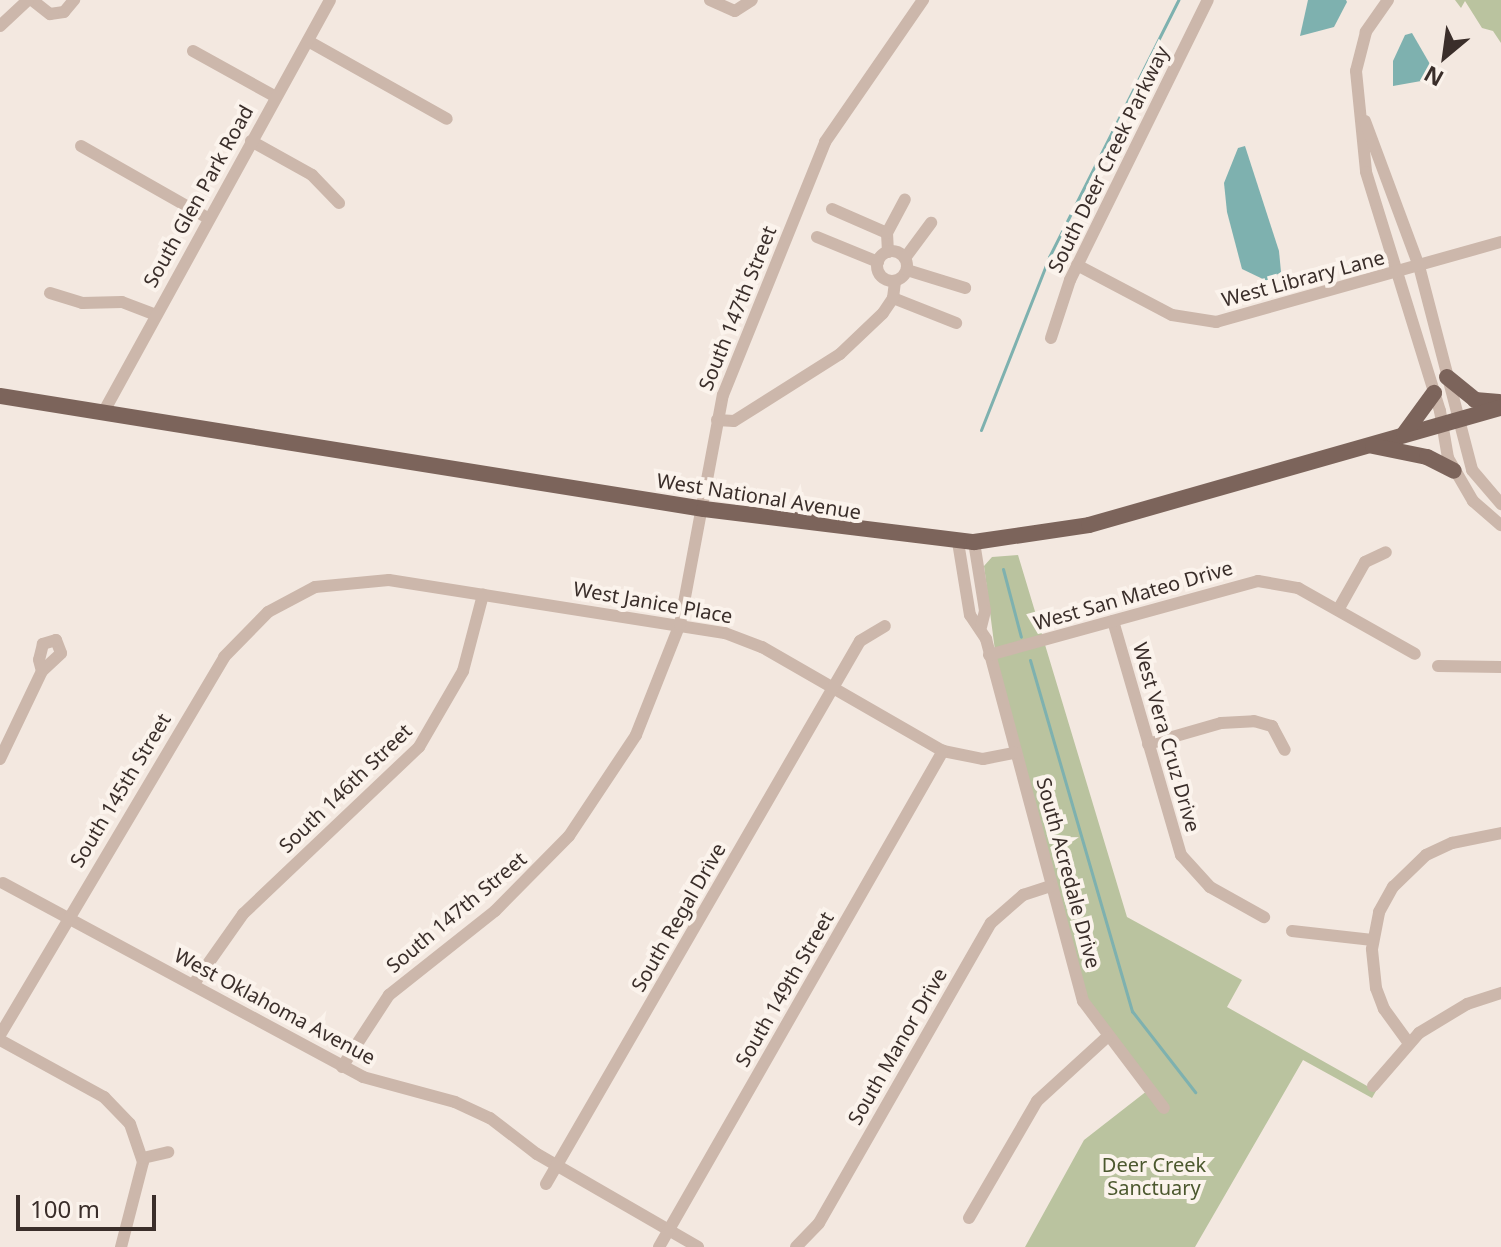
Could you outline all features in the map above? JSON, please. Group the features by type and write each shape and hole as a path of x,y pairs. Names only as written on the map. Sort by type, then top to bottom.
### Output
{"main road":[{"path":"1447,377 1475,400 1501,405"},
{"path":"1401,437 1434,393"},
{"name":"West National Avenue","path":"0,396 704,509 966,542 1089,525 1373,446 1501,405"},
{"path":"1373,446 1427,457 1454,471"}],"street":[{"path":"0,26 30,0 50,14 64,12 74,0"},
{"name":"South Glen Park Road","path":"103,413 154,314 330,0"},
{"path":"710,0 742,10 752,0"},
{"name":"South 147th Street","path":"342,1067 389,995 526,883 593,806 654,699 680,624 704,509 717,420 825,142 923,0"},
{"name":"South Deer Creek Parkway","path":"1051,338 1077,265 1208,0"},
{"path":"1388,0 1366,32 1356,71 1366,172 1434,393 1472,470 1501,504"},
{"path":"308,41 447,119"},
{"path":"193,51 276,97"},
{"path":"1359,107 1419,266 1447,377 1454,471 1473,501 1501,525"},
{"path":"251,141 312,175 339,203"},
{"path":"81,146 208,218"},
{"path":"878,262 888,252 887,233 905,199"},
{"path":"832,209 887,233"},
{"path":"717,420 734,421 840,354 869,330 893,298 895,281 931,223"},
{"path":"817,237 878,262"},
{"name":"West Library Lane","path":"1077,265 1172,315 1202,323 1501,242"},
{"path":"888,252 906,264 965,288"},
{"path":"878,262 882,276 895,281"},
{"path":"50,293 82,303 122,302 154,314"},
{"path":"893,298 956,323"},
{"name":"South Acredale Drive","path":"966,542 970,615 981,627 1083,1001 1107,1037 1164,1108"},
{"path":"1338,610 1365,562 1386,552"},
{"name":"West Janice Place","path":"304,591 372,579 680,624 746,640 943,751 983,759 1015,753"},
{"name":"West San Mateo Drive","path":"989,655 1258,581 1298,588 1415,654"},
{"name":"South 145th Street","path":"0,1037 66,918 224,657 268,612 304,591"},
{"name":"South 146th Street","path":"193,985 243,914 419,747 463,671 483,595"},
{"name":"West Vera Cruz Drive","path":"1113,621 1184,860 1210,887 1264,917"},
{"name":"South Regal Drive","path":"546,1184 833,687 865,635 885,626"},
{"path":"1438,666 1501,667"},
{"path":"0,759 42,671"},
{"path":"1148,744 1234,720 1254,721 1279,732 1285,750"},
{"name":"South 149th Street","path":"659,1247 943,751"},
{"path":"1408,1042 1379,999 1372,940 1386,898 1413,865 1452,843 1501,833"},
{"name":"West Oklahoma Avenue","path":"3,883 342,1067 382,1084 468,1107 557,1166 698,1247"},
{"name":"South Manor Drive","path":"796,1247 819,1223 991,923 1023,895 1051,886"},
{"path":"1292,931 1372,940"},
{"path":"1373,1086 1408,1042 1452,1011 1501,993"},
{"path":"0,1037 112,1103 130,1124 143,1158 121,1247"},
{"path":"969,1218 1037,1101 1107,1037"},
{"path":"143,1158 168,1152"}],"green space":[{"path":"1455,0 1501,0 1501,43 1493,31 1482,28 1465,1 1461,8"},
{"name":"Deer Creek Sanctuary","path":"1018,555 1127,917 1242,980 1227,1007 1376,1091 1372,1098 1303,1060 1195,1247 1025,1247 1084,1140 1152,1087 1090,1009 997,666 984,566 992,557"}],"water":[{"path":"1308,0 1347,2 1334,27 1300,36"},
{"path":"1412,33 1438,78 1393,86 1393,61 1405,35"},
{"path":"1245,146 1279,251 1281,272 1267,281 1242,269 1227,212 1224,183 1238,148"}],"waterway":[{"path":"981,430 1049,257 1178,0"},
{"path":"1003,569 1021,637"},
{"path":"1030,660 1132,1011 1195,1092"}]}
